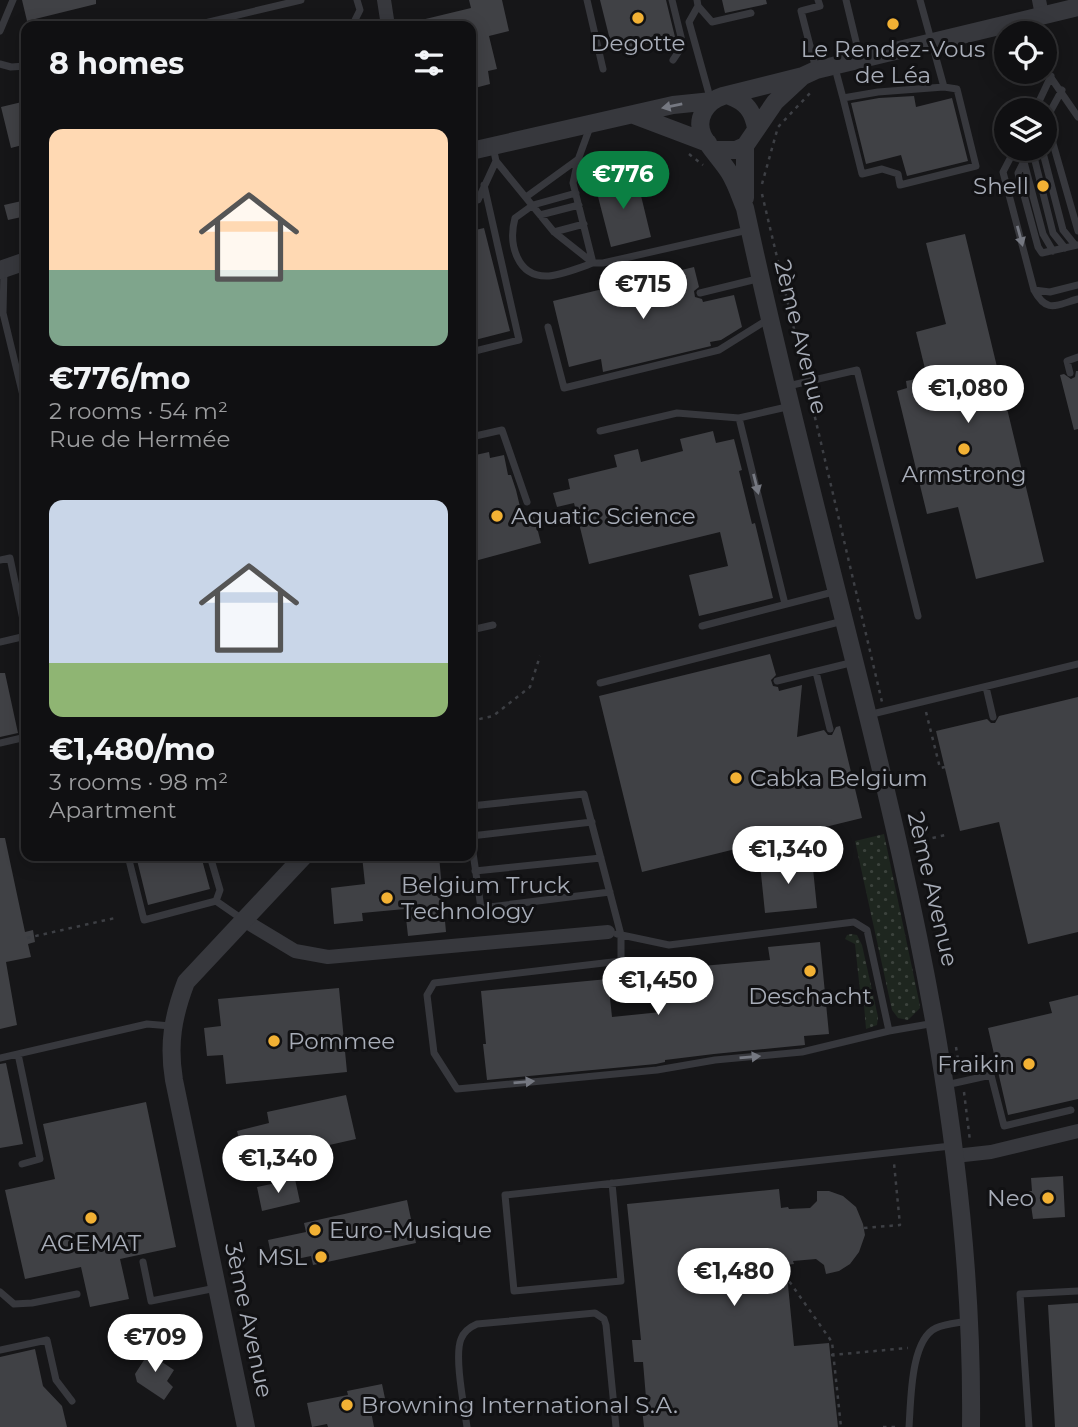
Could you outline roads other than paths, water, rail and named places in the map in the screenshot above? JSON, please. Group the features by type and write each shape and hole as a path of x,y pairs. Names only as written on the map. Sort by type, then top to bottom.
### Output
{"street":[{"path":"384,0 387,21"},
{"path":"1029,21 1040,7 1078,7"},
{"path":"476,151 495,153 591,123 687,103 712,101 835,65 932,42 994,31"},
{"path":"634,115 711,147 736,150 745,146 775,102 809,73"},
{"path":"730,96 748,106 754,115 756,128"},
{"path":"711,147 700,126 701,117 712,101"},
{"name":"2ème Avenue","path":"745,146 745,208"},
{"name":"2ème Avenue","path":"711,147 732,176 745,208 899,846 936,1023 954,1151 969,1321 971,1427"},
{"path":"2,269 21,263"},
{"name":"3ème Avenue","path":"246,1427 174,1080 170,1044 172,1026 186,982 242,919 299,861"},
{"path":"242,919 295,951 328,957 614,933"},
{"path":"954,1151 991,1152 1078,1131"}],"lane":[{"path":"0,31 13,0"},
{"path":"213,21 300,0"},
{"path":"354,21 360,10 357,0"},
{"path":"587,0 603,69"},
{"path":"672,0 683,46 673,60"},
{"path":"809,73 801,11 820,6 818,0"},
{"path":"846,0 860,59"},
{"path":"920,0 944,87"},
{"path":"712,101 689,22 697,3 712,22 751,13"},
{"path":"0,64 21,66"},
{"path":"835,65 843,98 862,174 882,169 898,174 900,184 976,166 957,89 944,87 878,92 843,98"},
{"path":"1057,84 1078,117"},
{"path":"1057,99 1062,90"},
{"path":"591,123 573,183 593,263"},
{"path":"476,201 495,153"},
{"path":"495,153 554,232 593,263"},
{"path":"526,197 578,160"},
{"path":"1009,161 1003,172 1034,290 1044,304 1050,307 1078,299"},
{"path":"1024,161 1018,173 1034,237 1042,253 1077,245 1063,230 1045,161"},
{"path":"1034,161 1054,233 1065,248"},
{"path":"1057,161 1078,231"},
{"path":"476,351 519,340 484,184"},
{"path":"576,193 533,205 515,218 512,242 517,258 523,267 534,274 548,276 593,263 750,230"},
{"path":"540,215 579,205"},
{"path":"554,232 584,224"},
{"path":"2,269 4,313 21,371"},
{"path":"700,293 761,278"},
{"path":"1034,290 1050,292 1078,285"},
{"path":"548,327 564,388 719,350 771,318"},
{"path":"1070,373 1067,360 1078,358"},
{"path":"787,386 857,370 918,616"},
{"path":"600,431 677,413 739,418 792,406"},
{"path":"739,418 785,604"},
{"path":"476,436 502,430 527,502"},
{"path":"0,560 10,558 21,611"},
{"path":"702,626 837,591"},
{"path":"600,683 844,621"},
{"path":"476,629 493,625"},
{"path":"0,642 21,636"},
{"path":"777,681 855,662"},
{"path":"868,715 1078,664"},
{"path":"816,672 830,729"},
{"path":"986,687 993,717"},
{"path":"0,743 21,738"},
{"path":"476,805 584,794 610,892 614,933 621,961 434,983 427,995 434,1053 457,1088 657,1070 715,1060 802,1052 889,1031 936,1023"},
{"path":"476,837 592,822"},
{"path":"475,871 601,858"},
{"path":"129,861 144,920 216,901 242,919"},
{"path":"211,861 220,890 216,901"},
{"path":"474,861 481,908 610,892"},
{"path":"614,933 669,945 854,922 867,929 889,1031"},
{"path":"0,1058 147,1024 172,1026"},
{"path":"18,1054 40,1159 22,1164"},
{"path":"945,1085 991,1075 1004,1126 1071,1110"},
{"path":"612,1183 621,1282 514,1291 505,1195 612,1183 894,1152 954,1151"},
{"path":"143,1262 151,1301 217,1287"},
{"path":"1029,1427 1020,1294 1078,1291"},
{"path":"0,1292 14,1304 77,1294"},
{"path":"467,1427 458,1349 462,1336 469,1328 477,1324 595,1313 604,1319 606,1325 616,1427"},
{"path":"909,1427 918,1348 935,1329 969,1321"},
{"path":"0,1350 47,1340 56,1380 72,1401"}],"place":[{"name":"Degotte","path":"638,18"},
{"name":"Le Rendez-Vous de Léa","path":"893,24"},
{"name":"Shell","path":"1043,186"},
{"name":"Armstrong","path":"964,449"},
{"name":"Aquatic Science","path":"497,516"},
{"name":"Cabka Belgium","path":"736,778"},
{"name":"Belgium Truck Technology","path":"387,898"},
{"name":"Deschacht","path":"810,971"},
{"name":"Pommee","path":"274,1041"},
{"name":"Fraikin","path":"1029,1064"},
{"name":"Neo","path":"1048,1198"},
{"name":"AGEMAT","path":"91,1218"},
{"name":"Euro-Musique","path":"315,1230"},
{"name":"MSL","path":"321,1257"},
{"name":"Browning International S.A.","path":"347,1405"}]}
